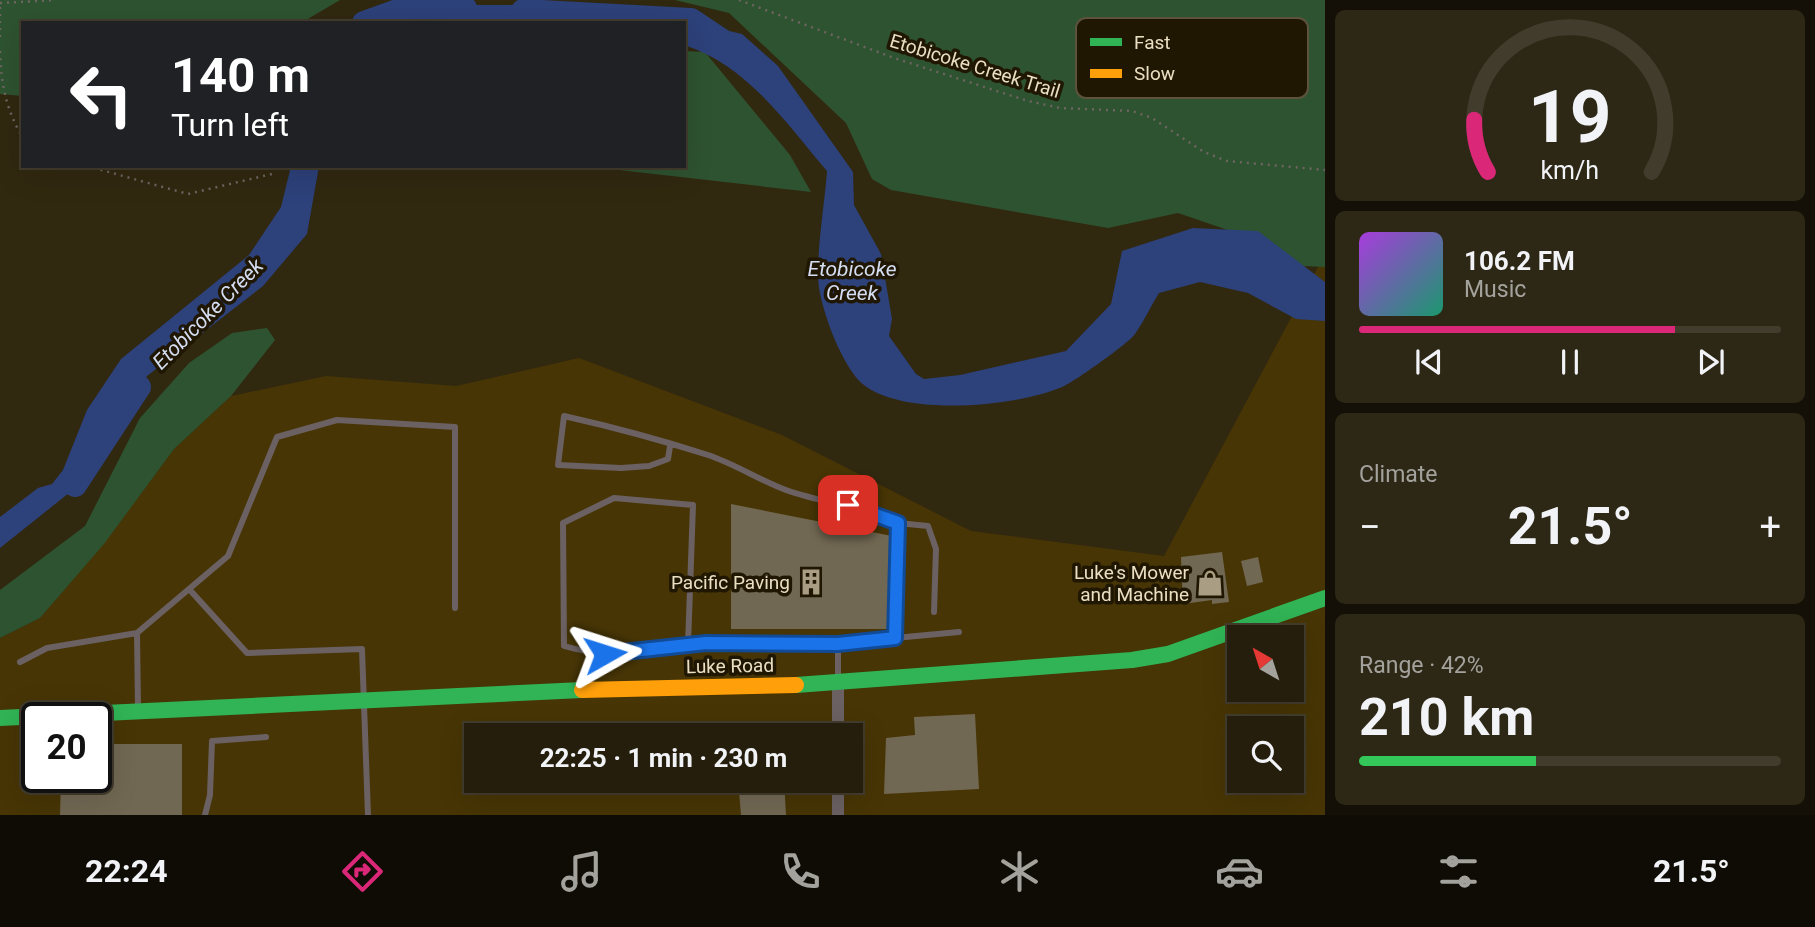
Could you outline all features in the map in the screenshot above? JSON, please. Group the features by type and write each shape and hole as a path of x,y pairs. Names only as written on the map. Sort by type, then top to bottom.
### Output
{"street":[{"name":"Luke Road","path":"0,718 364,701 838,684 1132,660 1168,654 1325,598"},
{"path":"838,684 838,723"},
{"path":"838,793 838,815"}],"lane":[{"path":"670,446 668,459 649,466 558,465 564,416 645,435 670,446 708,455 786,490 869,510 898,523 928,526 936,549 934,612"},
{"path":"20,662 47,648 137,633 228,556 277,437 337,420 455,427 455,608"},
{"path":"688,645 693,505 614,498 563,523 564,646 605,654 688,645 789,641 838,644 959,632"},
{"path":"895,638 898,523"},
{"path":"189,589 247,653 362,649 368,815"},
{"path":"137,633 138,711"},
{"path":"838,644 838,684"},
{"path":"205,815 210,795 212,741 266,737"}],"path":[{"path":"0,37 0,3 56,0"},
{"name":"Etobicoke Creek Trail","path":"739,0 894,58 1028,101 1060,108 1132,111 1152,118 1204,152 1227,161 1325,170"},
{"path":"0,51 1,80 9,115 21,135"},
{"path":"94,168 188,194 276,173"}],"shaded area":[{"path":"1325,254 1325,815 0,815 0,638 40,618 104,543 174,449 231,396 326,376 456,386 579,358 782,435 971,531 1164,556"}],"green space":[{"path":"0,0 340,0 304,21 21,21 21,96 0,94"},
{"path":"675,0 1325,0 1325,267 1303,266 1260,241 1178,213 1108,228 891,190 872,179 846,123 729,13"},
{"path":"686,51 705,52 790,155 811,192 601,168 686,168"},
{"path":"267,328 275,340 231,396 174,449 104,544 40,618 0,638 0,590 85,526 140,418 189,363 232,333"}],"water":[{"name":"Etobicoke Creek","path":"442,5 513,5 602,21 352,21 359,16"},
{"name":"Etobicoke Creek","path":"673,18 686,21 602,21"},
{"name":"Etobicoke Creek","path":"686,21 742,34 778,66 853,172 854,205 881,254 892,319 889,336 916,374 924,379 960,375 1066,351 1111,304 1122,251 1193,228 1258,231 1325,282 1325,321 1296,319 1248,293 1200,282 1159,293 1131,339 1078,378 1041,394 1015,400 954,406 895,399 871,390 855,376 837,345 819,288 818,263 827,171 764,98 727,66 686,46"},
{"name":"Etobicoke Creek","path":"291,168 319,168 307,234 263,286 147,376 138,395 98,441 88,472 74,489 0,548 0,517 38,488 52,484 63,470 87,410 121,359 249,255 281,207"}],"building":[{"name":"Pacific Paving","path":"731,504 892,536 890,629 731,629"},
{"name":"Luke's Mower and Machine","path":"1222,552 1229,602 1212,604 1212,600 1183,604 1181,557"},
{"path":"1258,557 1263,582 1247,586 1241,561"},
{"path":"975,714 979,789 884,794 886,738 915,735 914,717"},
{"path":"112,744 182,744 182,815 60,815 61,793 112,793"},
{"path":"739,793 785,793 786,815 741,815"}],"waterway":[{"name":"Etobicoke Creek","path":"370,21 414,5 465,8"},
{"name":"Etobicoke Creek","path":"523,11 691,20 724,42"},
{"name":"Etobicoke Creek","path":"75,485 139,387"}],"traffic: fast":[{"path":"796,685 1132,660 1168,654 1325,598"},
{"path":"0,718 582,690"}],"traffic: slow":[{"path":"582,690 796,685"}],"place":[{"name":"Pacific Paving","path":"811,582"},
{"name":"Luke's Mower and Machine","path":"1210,583"}],"route":[{"path":"605,654 706,643 789,641 838,644 895,638 898,523 869,510 848,505"}]}
